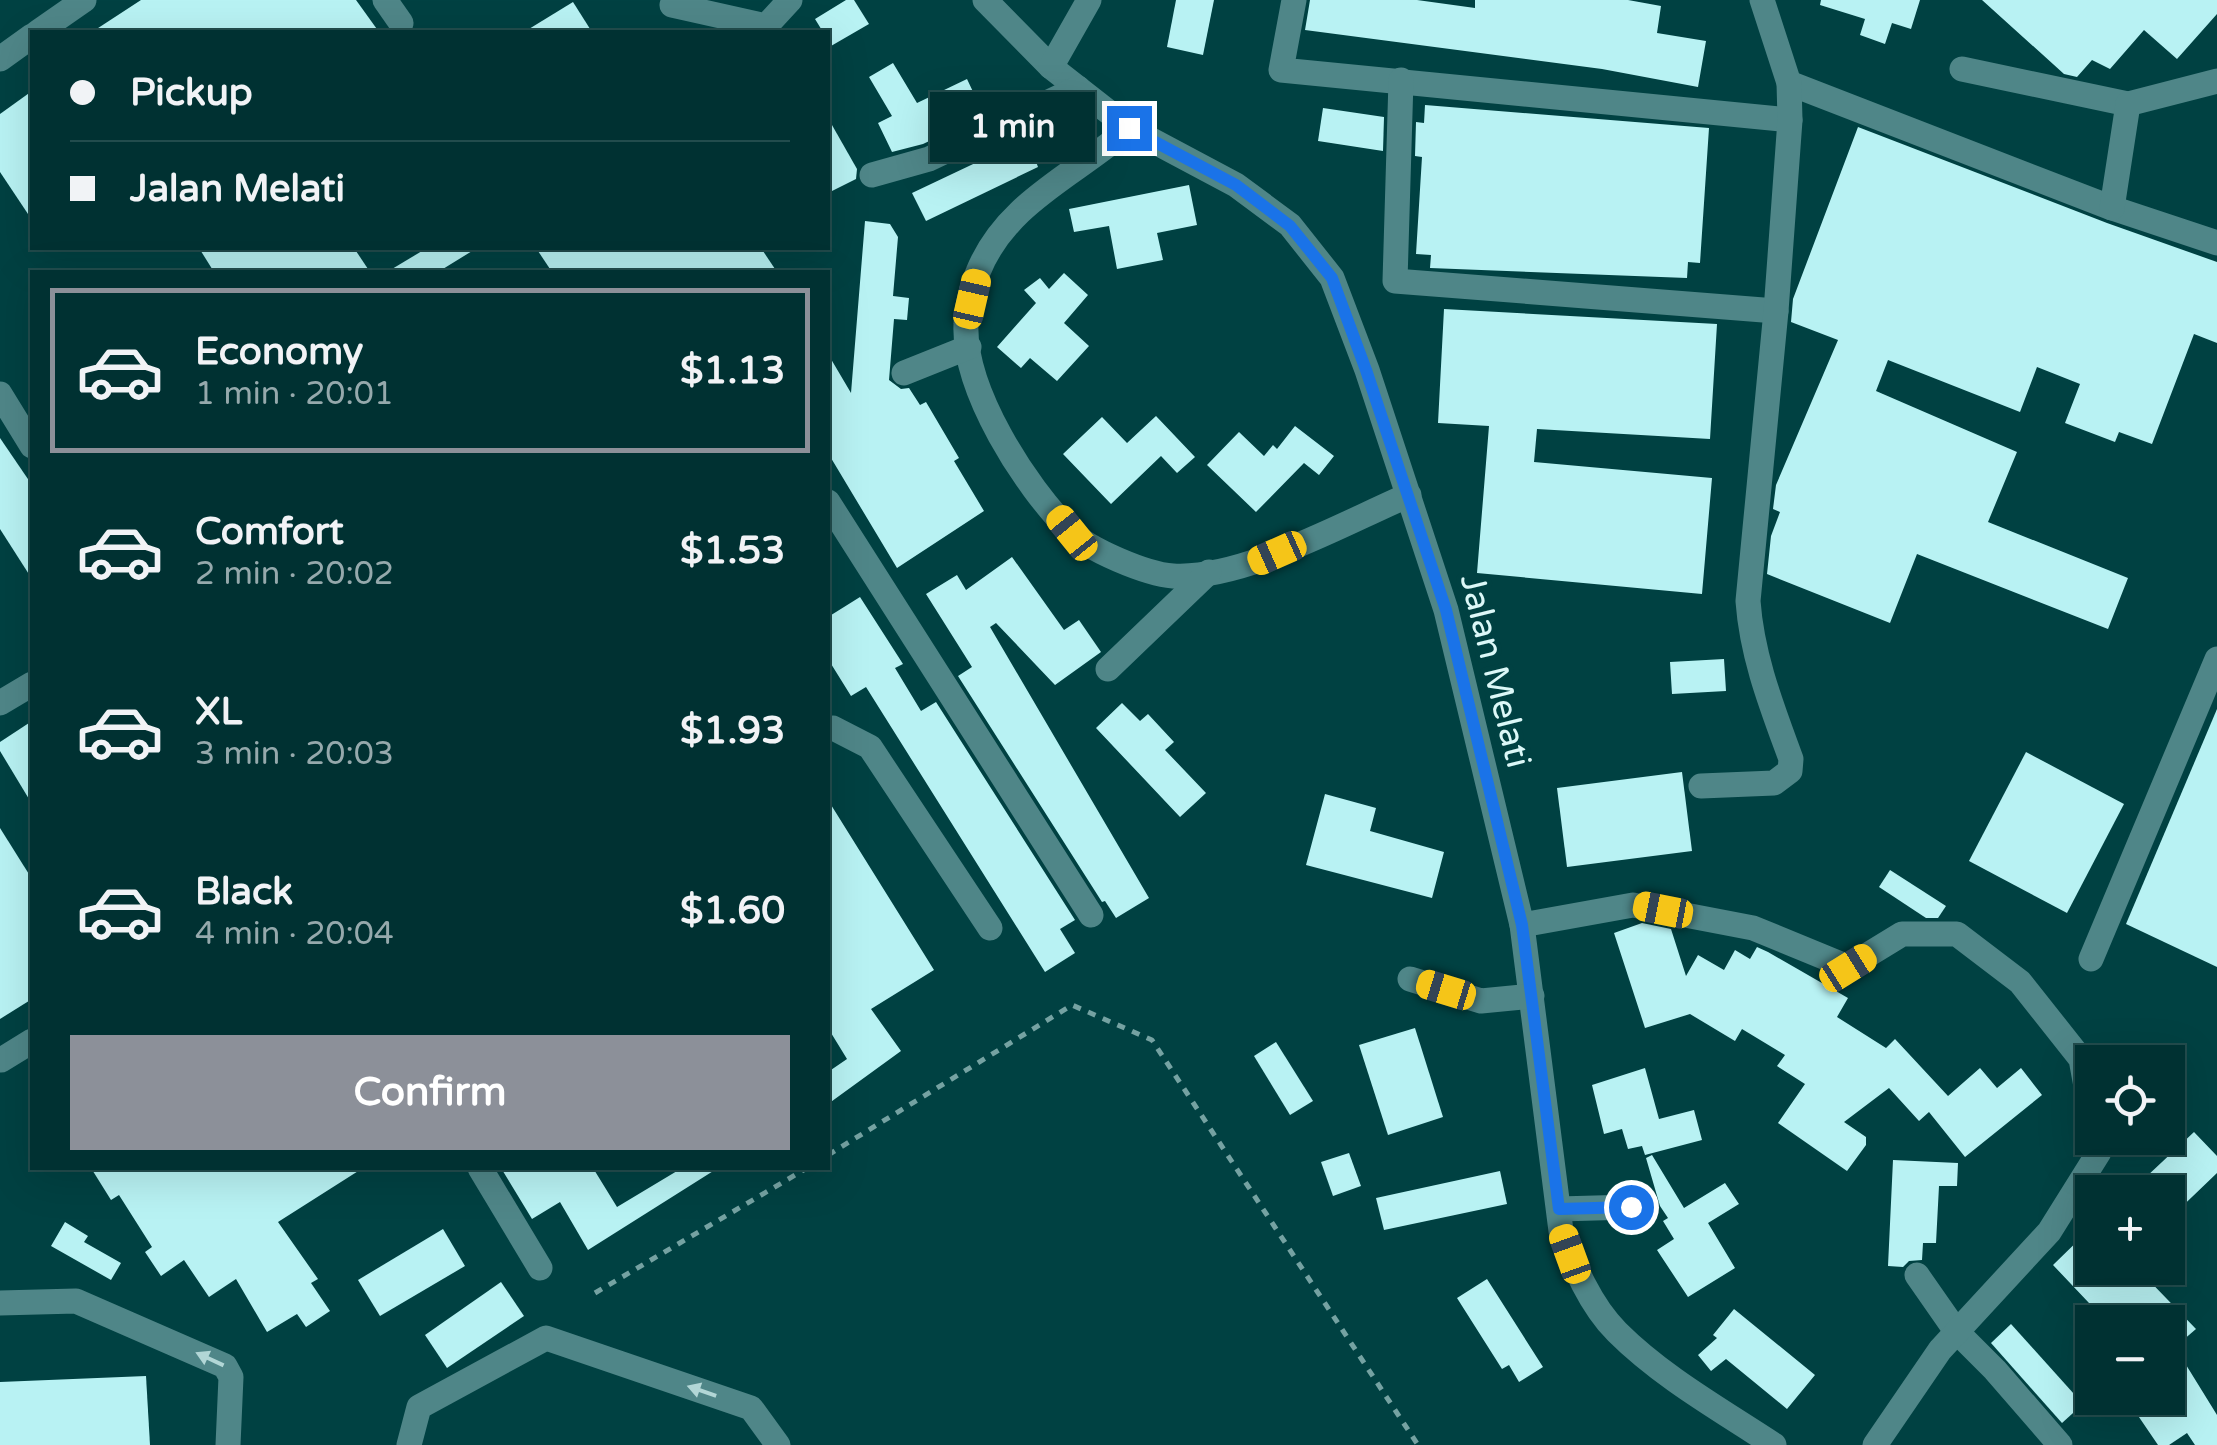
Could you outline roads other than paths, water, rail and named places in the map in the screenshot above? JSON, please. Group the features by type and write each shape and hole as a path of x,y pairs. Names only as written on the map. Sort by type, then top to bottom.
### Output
{"lane":[{"path":"41,30 84,0"},
{"path":"385,0 401,23"},
{"path":"672,5 764,30 790,0"},
{"name":"Jalan Melati","path":"986,0 1051,67 1129,128 1236,185 1290,226 1332,278 1446,610 1522,925 1562,1231 1570,1254 1594,1302 1615,1330 1649,1360 1774,1445"},
{"path":"1051,67 1090,0"},
{"path":"1294,0 1281,70 1790,120"},
{"path":"1701,786 1774,783 1790,771 1791,759 1760,673 1750,632 1748,601 1790,120 1789,83 1762,0"},
{"path":"0,59 30,38"},
{"path":"1962,69 2128,104 2217,81"},
{"path":"1401,80 1395,281 1776,310"},
{"path":"1789,83 2112,208 2217,244"},
{"path":"872,175 929,158 1078,88"},
{"path":"2112,208 2128,104"},
{"path":"1129,128 1098,155 1040,191 1003,228 978,272 966,325 974,374 996,431 1072,533 1114,558 1172,576 1210,572 1246,567 1409,495"},
{"path":"904,373 969,346"},
{"path":"0,394 30,443"},
{"path":"830,505 1091,916"},
{"path":"1108,669 1210,572"},
{"path":"2091,958 2217,659"},
{"path":"0,704 30,685"},
{"path":"830,728 870,747 990,928"},
{"path":"1522,925 1634,905 1753,928 1848,968 1902,934 1957,934 2020,982 2075,1051"},
{"path":"1410,979 1481,1000 1532,996"},
{"path":"1,1060 30,1042"},
{"path":"1874,1445 1956,1331 2049,1232 2097,1155"},
{"path":"481,1170 540,1268"},
{"path":"1559,1209 1631,1207"},
{"path":"1917,1275 1956,1331 2060,1445"},
{"path":"0,1303 76,1301 225,1366 231,1377 228,1445"},
{"path":"409,1445 419,1407 546,1338 751,1408 778,1445"}]}
